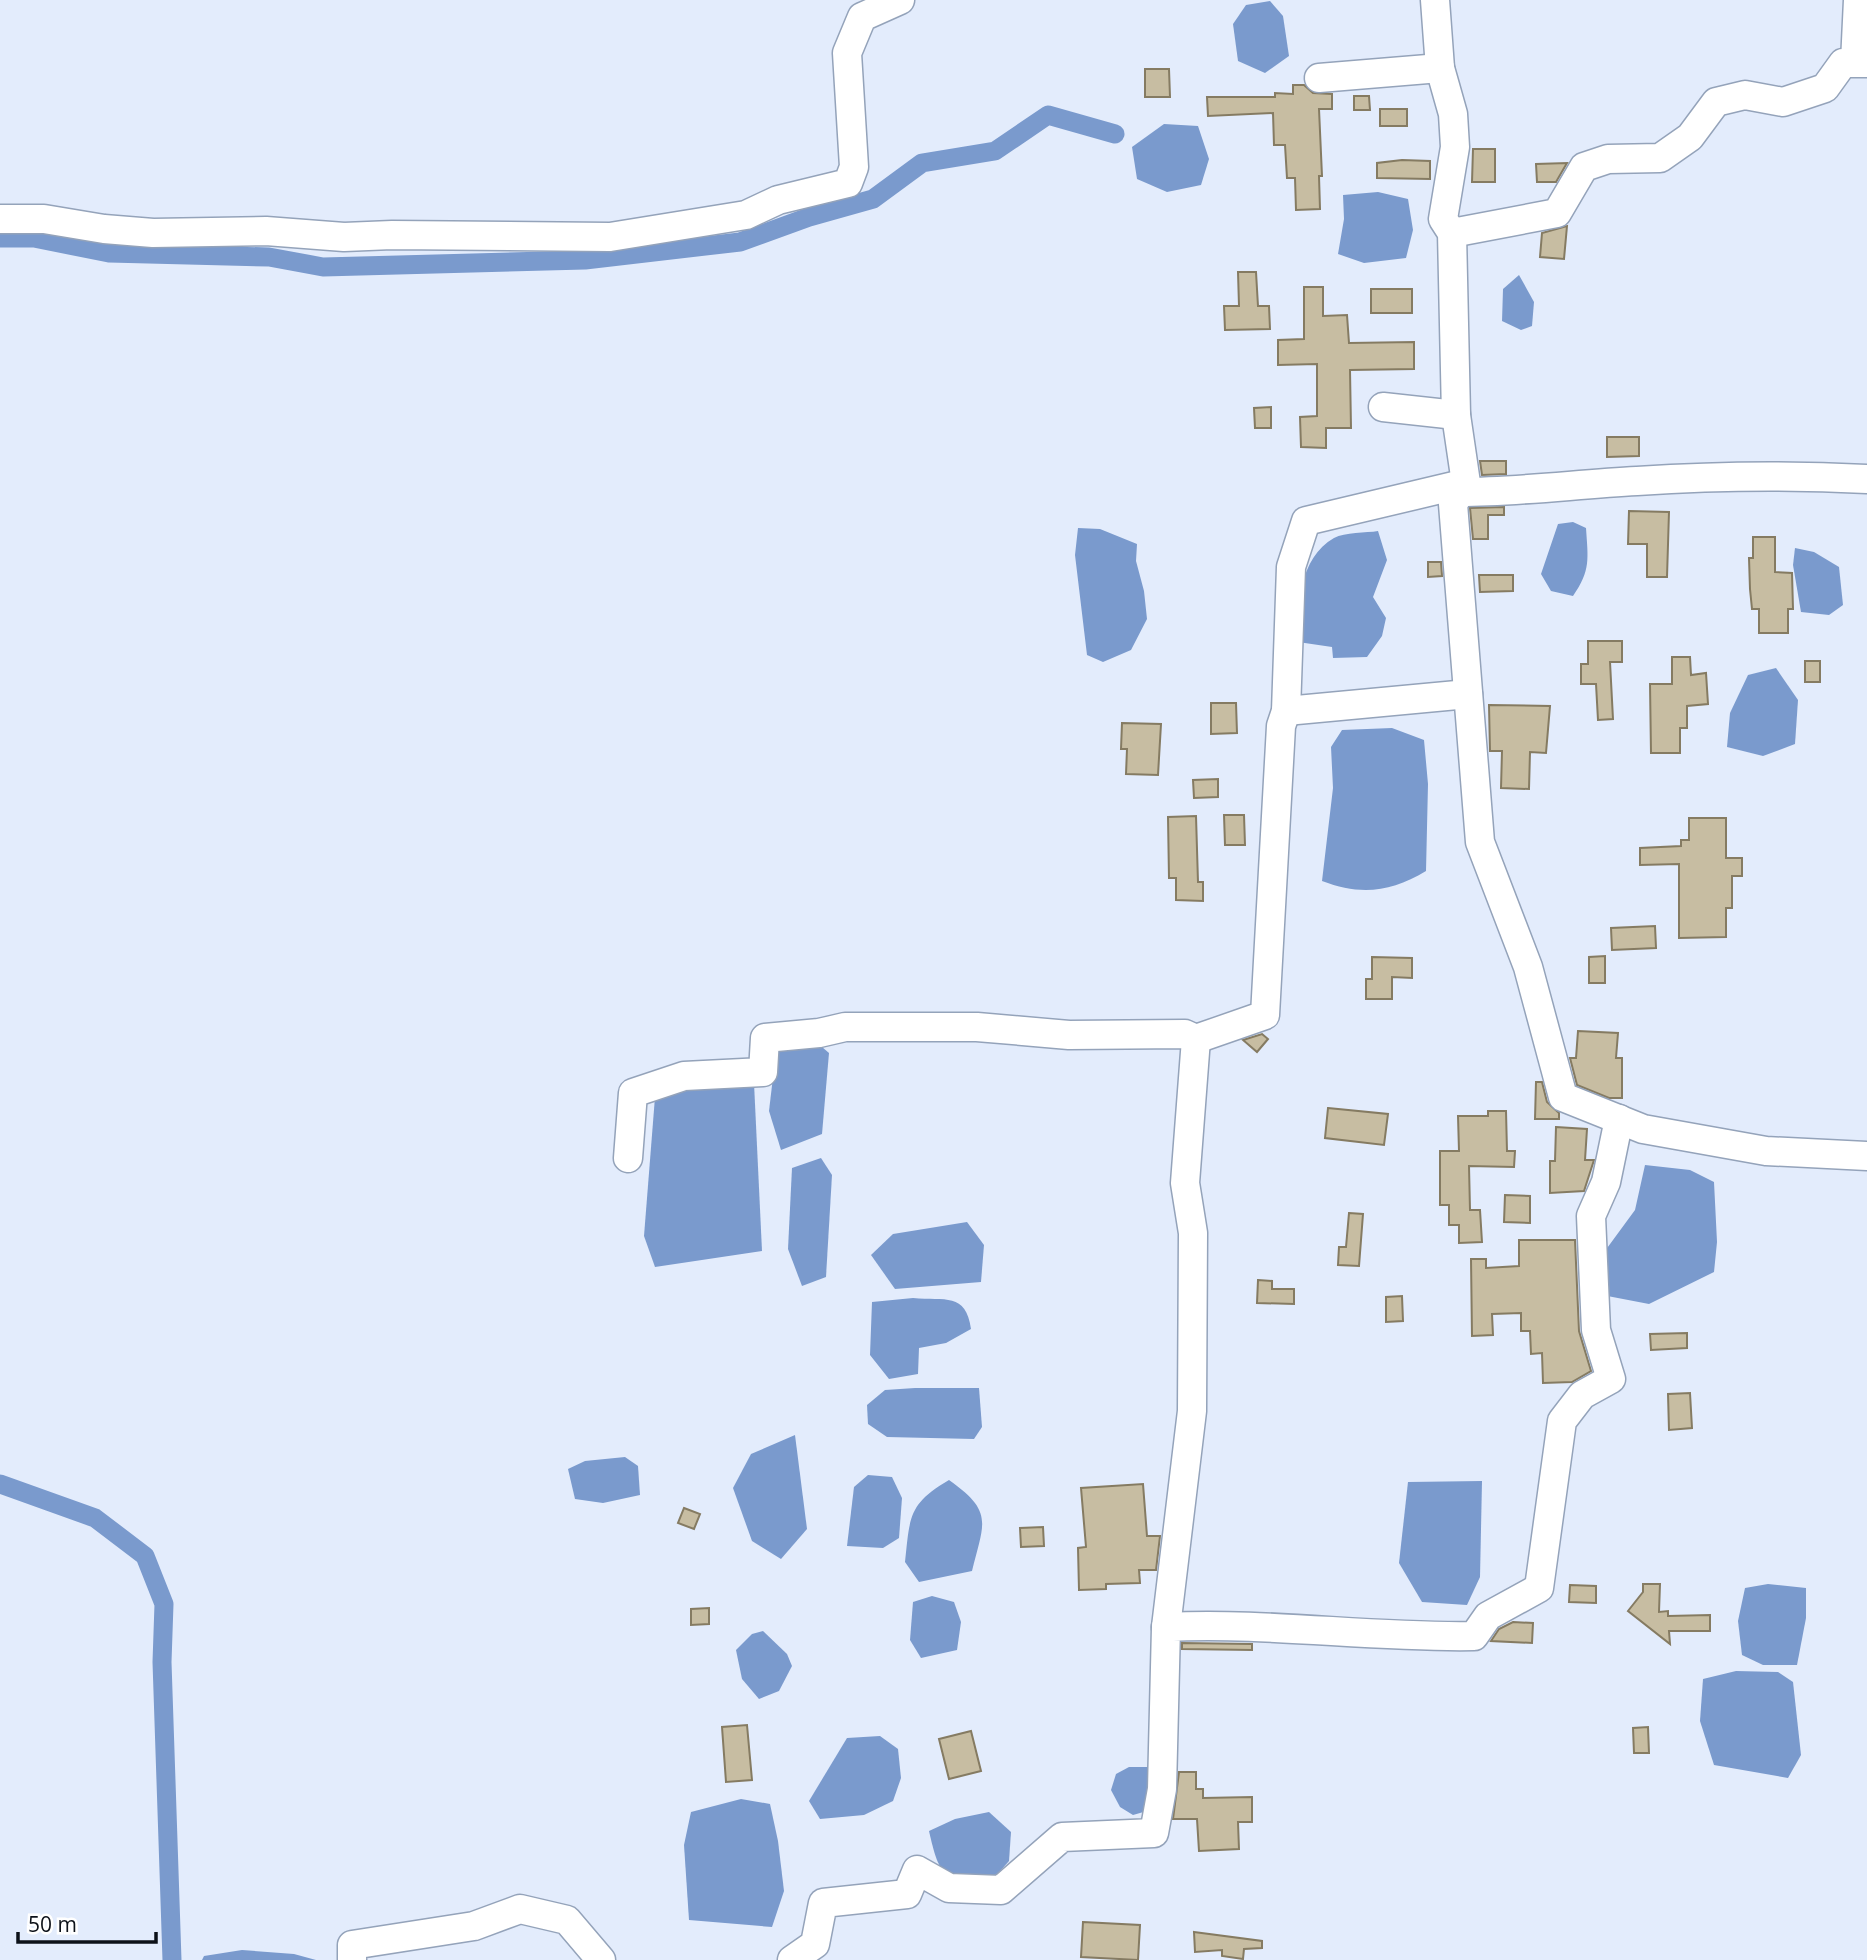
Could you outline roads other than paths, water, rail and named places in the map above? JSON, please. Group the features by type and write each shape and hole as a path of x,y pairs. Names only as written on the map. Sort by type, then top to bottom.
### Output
{"street":[{"path":"0,219 44,219 104,229 153,233 266,231 344,237 610,237 746,215 778,201 848,183 854,167 847,53 862,17 900,0"},
{"path":"1435,0 1440,68 1453,114 1455,147 1443,219 1452,233 1456,415 1463,487 1453,504 1480,842 1528,967 1563,1097 1643,1129 1766,1150 1867,1156"},
{"path":"1452,233 1507,220 1557,213 1584,167 1608,159 1660,158 1690,137 1716,102 1745,95 1783,102 1825,88 1843,63 1861,63 1858,0"},
{"path":"1319,78 1440,68"},
{"path":"1383,407 1456,415"},
{"path":"628,1158 634,1093 684,1076 763,1072 765,1038 858,1027 977,1027 1069,1035 1185,1034 1196,1039 1265,1015 1281,726 1286,711 1291,567 1306,521 1463,487 1502,492 1638,481 1815,476 1867,479"},
{"path":"1286,711 1468,694"},
{"path":"792,1960 815,1944 823,1903 907,1894 918,1870 949,1888 1001,1890 1062,1837 1154,1833 1162,1789 1166,1627 1192,1411 1194,1233 1185,1182 1196,1039"},
{"path":"1166,1627 1295,1628 1403,1637 1474,1636 1488,1616 1539,1588 1562,1421 1582,1395 1611,1380 1596,1330 1591,1216 1606,1182 1619,1119"},
{"path":"352,1960 352,1945 474,1926 520,1909 567,1920 601,1960"}],"water":[{"path":"1270,1 1283,16 1289,56 1265,73 1238,61 1233,24 1246,5"},
{"path":"1164,124 1198,126 1209,159 1201,185 1167,192 1137,179 1132,147"},
{"path":"1378,192 1408,199 1413,230 1406,258 1364,263 1338,254 1344,219 1343,195"},
{"path":"1519,275 1534,302 1532,326 1521,330 1502,321 1503,289"},
{"path":"1573,522 1586,528 1588,556 1583,579 1573,596 1551,591 1541,574 1558,524"},
{"path":"1078,528 1100,529 1137,544 1136,561 1144,591 1147,619 1131,650 1103,662 1087,655 1075,555"},
{"path":"1378,531 1387,560 1373,597 1386,618 1382,636 1367,657 1333,658 1332,647 1298,642 1302,584 1313,558 1334,538"},
{"path":"1795,548 1814,552 1839,567 1843,605 1829,615 1801,612 1793,565"},
{"path":"1776,668 1798,700 1795,744 1763,756 1727,747 1730,713 1748,675"},
{"path":"1392,728 1424,740 1428,784 1426,871 1400,884 1376,890 1350,889 1322,881 1333,788 1331,747 1342,730"},
{"path":"815,1041 829,1053 822,1134 781,1150 769,1111 777,1043"},
{"path":"754,1083 762,1251 655,1267 644,1236 655,1097 691,1084"},
{"path":"821,1158 832,1175 826,1277 802,1286 788,1249 792,1168"},
{"path":"1645,1165 1690,1170 1714,1182 1717,1242 1714,1272 1649,1304 1597,1294 1602,1255 1635,1210"},
{"path":"967,1222 984,1245 981,1282 895,1289 871,1255 893,1234"},
{"path":"913,1298 944,1299 959,1304 968,1317 971,1329 946,1343 919,1348 918,1374 889,1379 870,1355 872,1302"},
{"path":"979,1388 982,1427 974,1439 887,1437 868,1424 867,1405 885,1390"},
{"path":"795,1435 807,1529 781,1559 752,1541 733,1488 751,1454"},
{"path":"625,1457 638,1466 640,1495 603,1503 575,1499 568,1469 585,1461"},
{"path":"868,1475 892,1477 902,1498 899,1538 883,1548 847,1546 854,1487"},
{"path":"949,1480 973,1501 982,1519 980,1541 972,1571 919,1582 905,1562 910,1523 918,1505"},
{"path":"1482,1481 1480,1577 1467,1605 1422,1602 1399,1563 1408,1482"},
{"path":"1768,1584 1806,1588 1806,1618 1797,1665 1763,1665 1742,1655 1738,1621 1745,1588"},
{"path":"932,1596 954,1602 961,1622 957,1650 921,1658 910,1640 913,1602"},
{"path":"763,1631 787,1654 792,1666 779,1691 759,1699 742,1679 736,1650 752,1634"},
{"path":"1736,1671 1778,1672 1793,1682 1801,1755 1788,1778 1714,1765 1700,1721 1703,1679"},
{"path":"880,1736 898,1749 901,1778 893,1801 864,1815 820,1819 809,1801 847,1738"},
{"path":"1129,1767 1149,1767 1153,1778 1147,1811 1133,1815 1120,1807 1111,1790 1116,1774"},
{"path":"741,1799 770,1804 784,1891 772,1927 689,1920 684,1845 691,1812"},
{"path":"989,1812 1011,1832 1009,1861 986,1887 951,1877 940,1866 929,1831 955,1819"},
{"path":"242,1950 294,1954 316,1960 202,1960 204,1956"}],"waterway":[{"path":"0,238 34,238 109,253 269,257 323,267 585,260 740,242 809,217 873,199 922,163 995,151 1048,115 1115,134"},
{"path":"0,1484 95,1518 145,1556 164,1604 162,1662 172,1960"}]}
